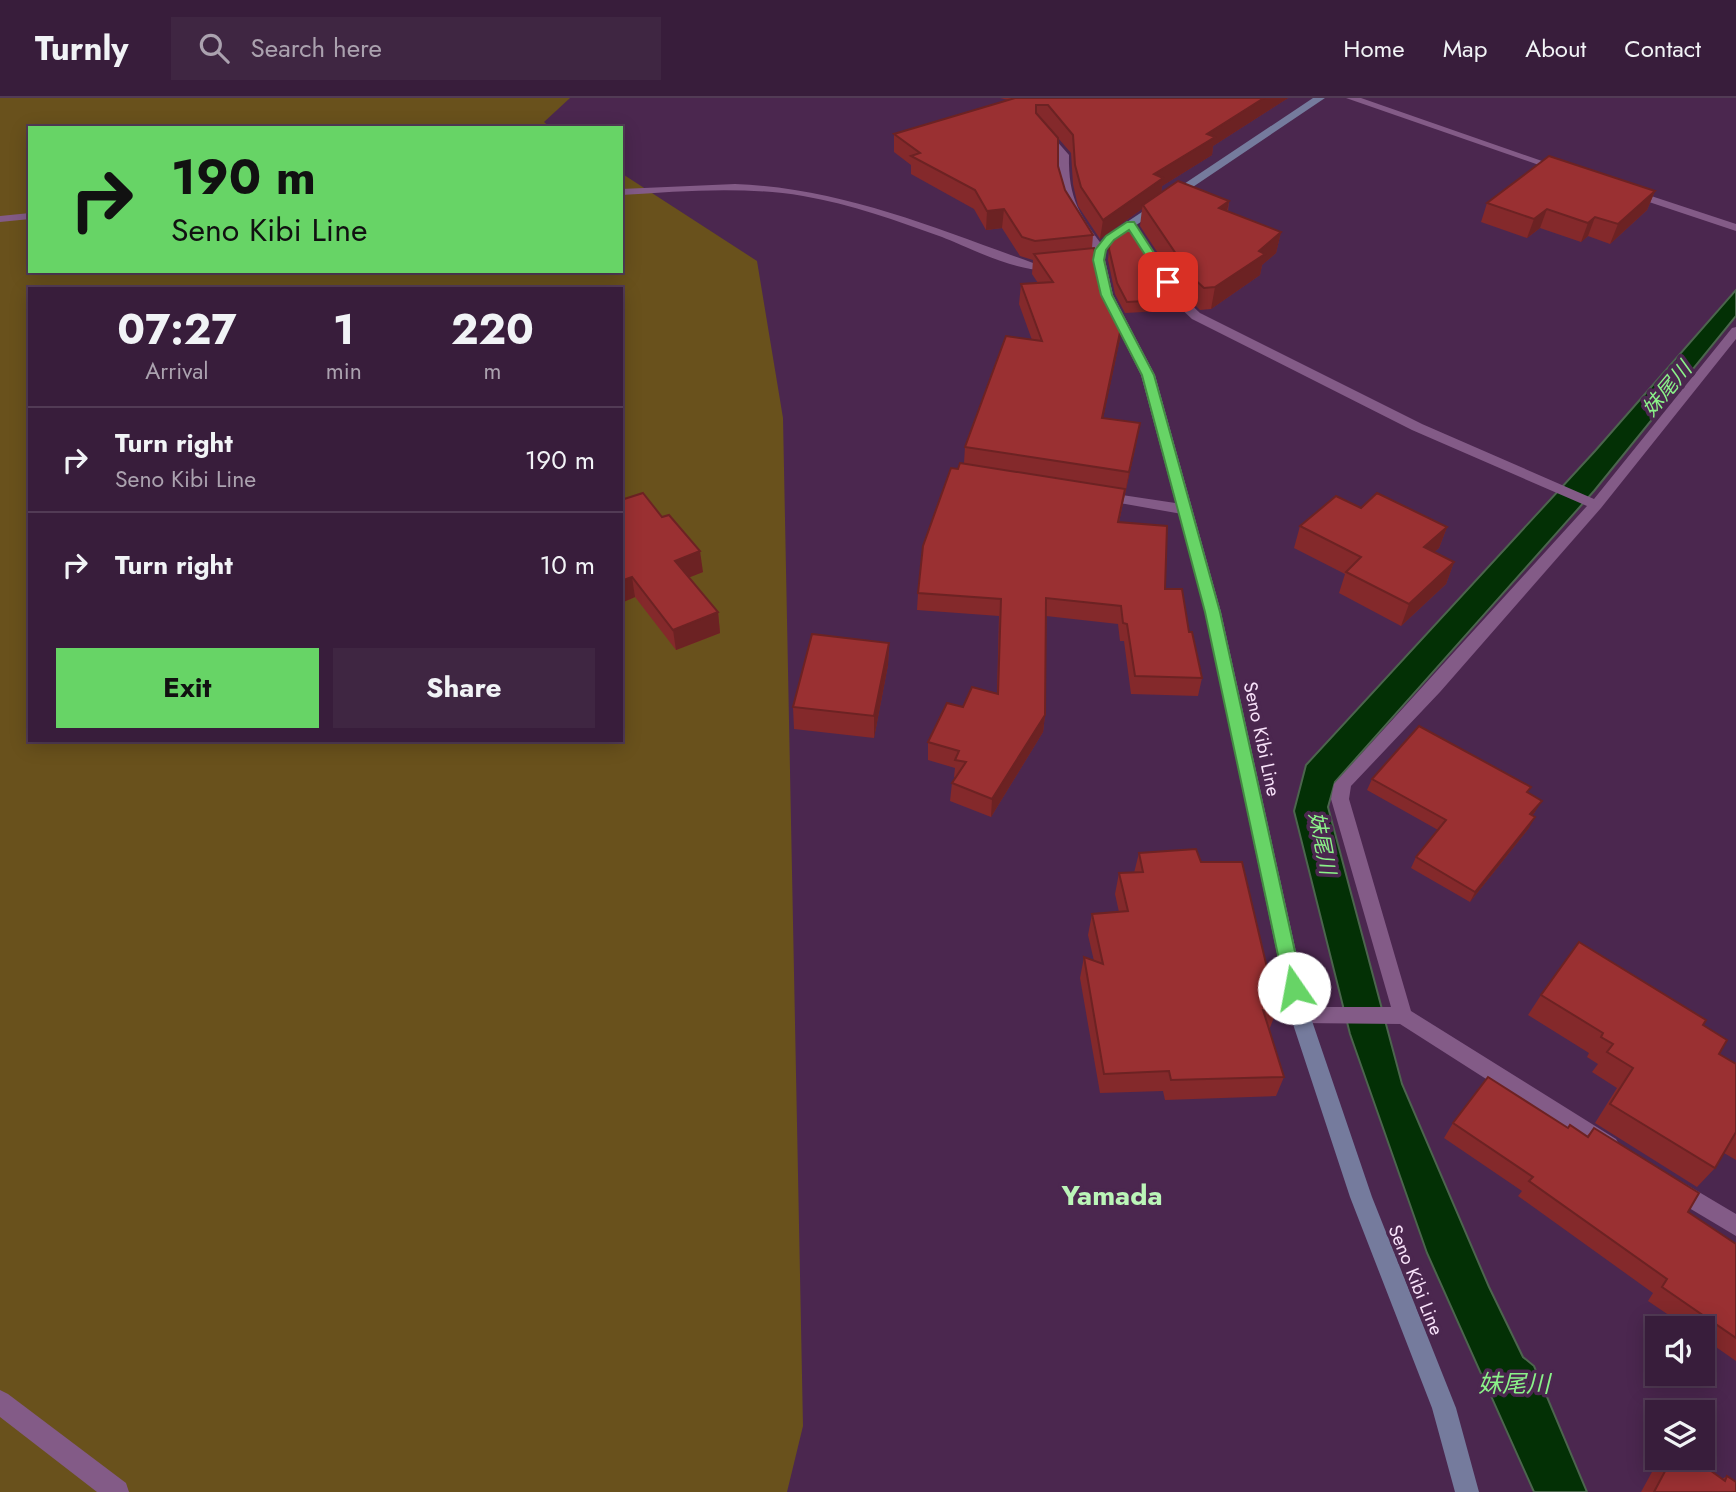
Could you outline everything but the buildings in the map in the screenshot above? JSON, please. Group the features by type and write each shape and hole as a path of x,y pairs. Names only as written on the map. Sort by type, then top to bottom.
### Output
{"main road":[{"path":"1095,257 1110,238 1320,98"},
{"name":"Seno Kibi Line","path":"1095,257 1107,295 1148,375 1182,509 1213,612 1300,1015 1361,1197 1444,1408 1467,1492"}],"street":[{"path":"1351,98 1569,172"},
{"path":"1040,127 1064,155 1062,180 1078,226 1095,257"},
{"path":"623,192 708,186 803,193 867,209 1032,267 1072,263"},
{"path":"1620,189 1736,229"},
{"path":"0,219 28,216"},
{"path":"1130,224 1181,301 1196,316 1417,427 1592,503"},
{"path":"1396,1015 1340,799 1343,784 1434,688 1736,331"},
{"path":"1088,494 1182,509"},
{"path":"1300,1015 1396,1015 1621,1154"},
{"path":"1656,1176 1736,1226"},
{"path":"0,1402 117,1492"}],"shaded area":[{"path":"0,98 570,98 544,122 549,126 28,126 28,273 623,273 623,174 757,261 783,418 803,1426 787,1492 0,1492"}],"water":[{"name":"妹尾川","path":"1736,290 1736,316 1594,491 1335,782 1328,807 1402,1084 1489,1287 1523,1357 1534,1366 1587,1492 1534,1492 1427,1253 1350,1034 1294,811 1306,765 1595,451"}],"district":[{"name":"Yamada","path":"1112,1195"}],"route":[{"path":"1168,282 1130,224 1110,238 1100,250 1098,260 1107,295 1148,375 1182,509 1213,612 1294,988"}]}
